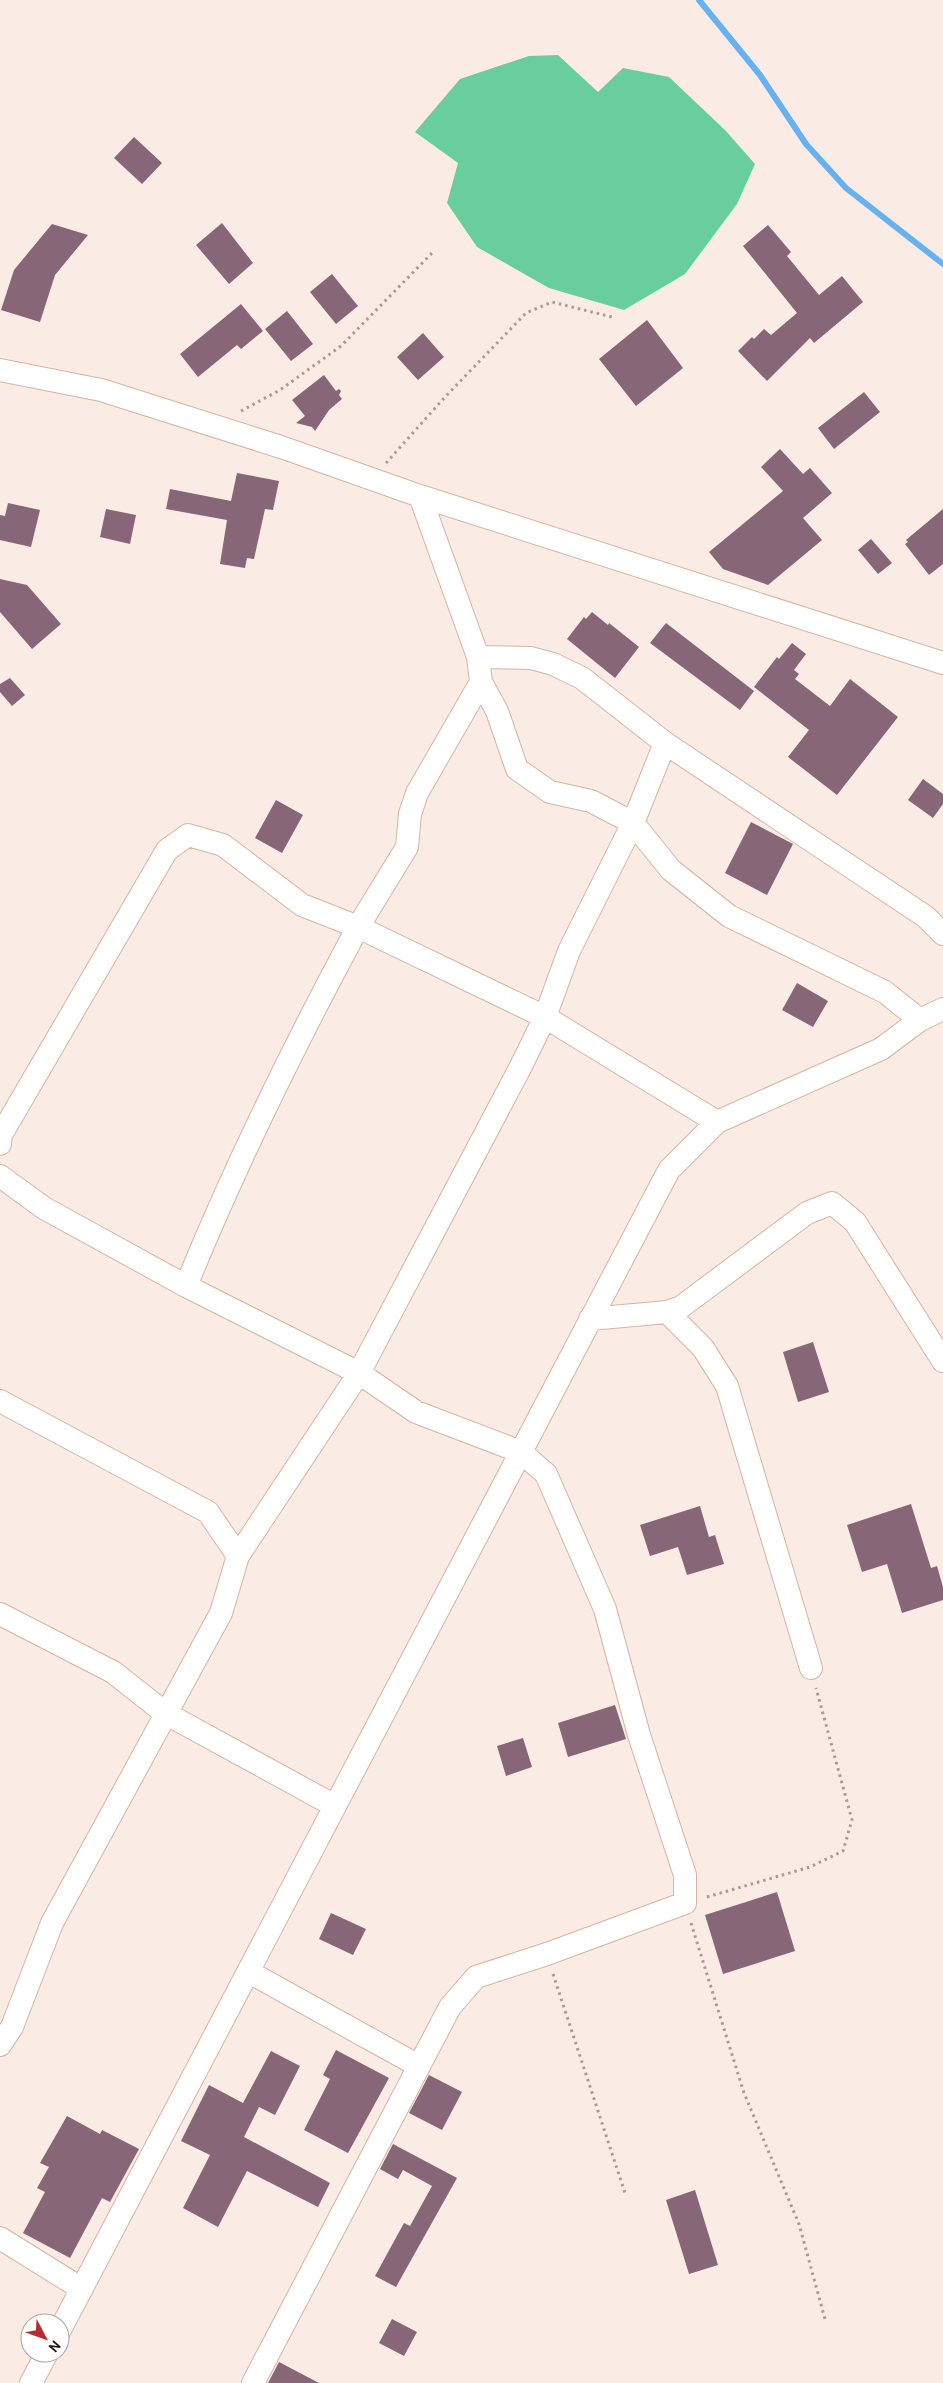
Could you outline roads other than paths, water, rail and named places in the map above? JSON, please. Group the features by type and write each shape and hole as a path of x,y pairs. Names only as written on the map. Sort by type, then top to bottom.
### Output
{"street":[{"path":"0,370 101,390 373,478 420,496 943,663"},
{"path":"420,496 478,657 481,682 497,711 517,769 550,792 591,801 633,823 671,870 729,916 885,992 920,1020"},
{"path":"478,657 531,658 553,664 575,674 665,743 926,917 943,934"},
{"path":"186,1286 222,1196 318,1002 358,927 407,847 410,814 417,793 481,682"},
{"path":"0,2045 12,2027 52,1923 221,1613 238,1556 359,1373 520,1068 545,1016 569,951 633,823 665,743"},
{"path":"0,1144 1,1136 167,850 188,835 223,845 302,905 358,927 545,1016 717,1122"},
{"path":"69,2313 669,1170 717,1122 881,1049 920,1020 943,1010"},
{"path":"0,1176 44,1208 186,1286 359,1373 416,1412 520,1452 546,1474 605,1609 639,1735 685,1875 685,1903 547,1954 476,1977 450,2006 417,2065 252,2383"},
{"path":"590,1319 667,1312 681,1308 807,1213 832,1203 855,1222 943,1361"},
{"path":"667,1312 703,1348 727,1386 811,1668"},
{"path":"0,1401 208,1512 238,1556"},
{"path":"0,1614 113,1672 165,1713 336,1806"},
{"path":"249,1972 417,2065"},
{"path":"0,2238 82,2290"},
{"path":"31,2383 42,2363"}],"waterway":[{"path":"699,0 760,75 806,144 846,188 943,264"}]}
